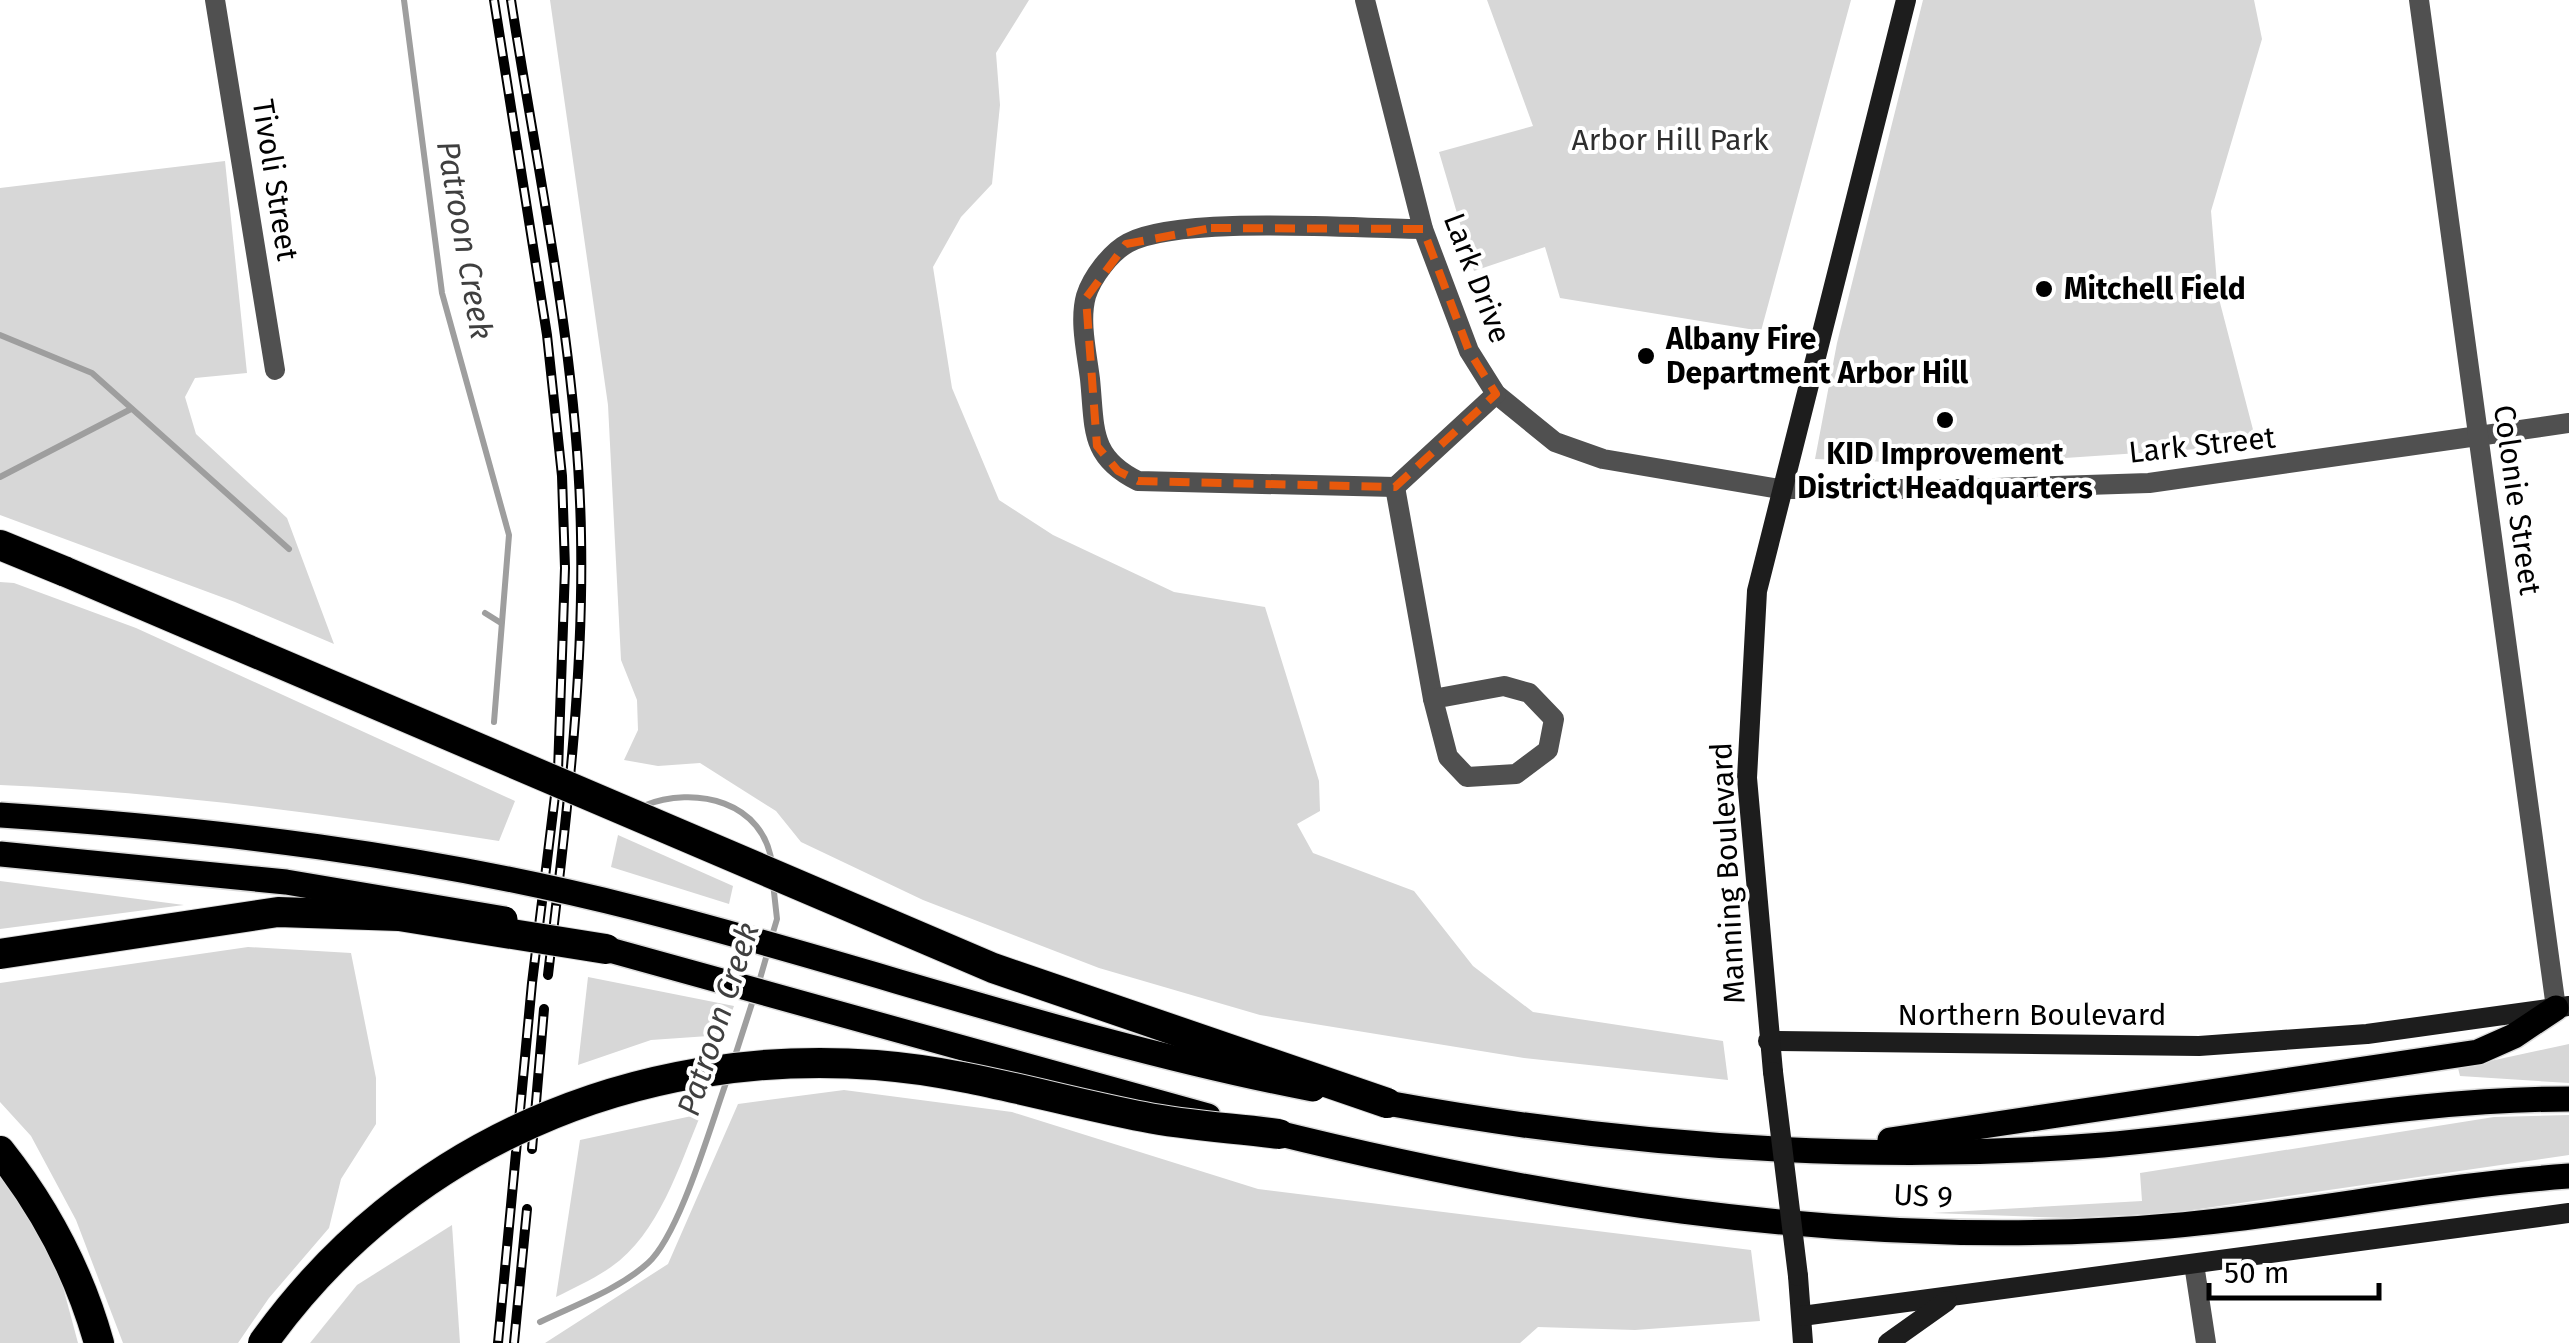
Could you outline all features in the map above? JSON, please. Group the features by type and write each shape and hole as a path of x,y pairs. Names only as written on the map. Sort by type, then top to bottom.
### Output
{"highway":[{"path":"0,544 993,968 1387,1103"},
{"path":"0,555 66,572"},
{"path":"0,954 278,912 399,916 606,948"},
{"path":"263,1343 348,1244 445,1167 555,1112 672,1076 767,1064 876,1066 1004,1084 1144,1117 1279,1134"},
{"path":"0,1152 55,1232 99,1343"}],"main road":[{"name":"Manning Boulevard","path":"1768,1042 1747,778 1757,591 1779,489 1906,0"},
{"name":"US 9","path":"0,815 274,839 565,892 1217,1071 1585,1134 1832,1151 1978,1151 2102,1144 2464,1102 2569,1099"},
{"name":"US 9","path":"0,854 158,866 471,912 1279,1134 1423,1166 1670,1208 1831,1224 1987,1232 2211,1223 2569,1176"},
{"name":"Northern Boulevard","path":"1768,1042 2004,1047 2217,1045 2367,1034 2562,1007"},
{"path":"1832,1151 1963,1127 2478,1052 2562,1007"},
{"path":"1768,1042 1803,1343"},
{"path":"1802,1316 2569,1213"},
{"path":"1888,1343 1953,1298"}],"street":[{"name":"Tivoli Street","path":"215,0 274,370"},
{"name":"Lark Drive","path":"1365,0 1423,229 1469,351 1496,394 1554,442 1603,458 1779,489"},
{"name":"Colonie Street","path":"2419,0 2562,1007"},
{"path":"1423,229 1211,228 1156,233 1126,244 1097,274 1086,298 1085,339 1097,446 1118,471 1138,480 1395,486 1496,394"},
{"name":"Lark Street","path":"1779,489 2149,483 2569,423"},
{"path":"1395,486 1433,699 1448,757 1467,777 1516,774 1548,750 1554,720 1529,693 1504,686 1433,699"},
{"path":"2194,1264 2206,1343"}],"highlighted area":[{"path":"1211,228 1423,229 1469,351 1496,394 1395,487 1138,481 1118,471 1097,446 1086,298 1126,244"}],"green space":[{"path":"550,0 1029,0 996,53 1000,105 992,184 961,217 933,267 952,388 999,500 1053,535 1174,592 1265,607 1319,781 1320,811 1297,824 1313,853 1414,891 1473,966 1533,1012 1723,1041 1728,1080 1524,1058 1260,1015 1099,968 923,900 801,842 776,811 700,763 658,766 624,760 638,730 637,700 621,660 608,405"},
{"name":"Arbor Hill Park","path":"1487,0 1851,0 1761,331 1560,298 1545,247 1474,271 1439,152 1533,126"},
{"path":"1923,0 2254,0 2262,39 2211,211 2218,295 2257,445 1961,465 1815,459 1837,343"},
{"path":"225,161 247,373 195,378 185,397 196,434 287,518 334,644 235,602 0,515 0,188"},
{"path":"0,582 14,583 136,628 515,801 499,841 250,806 0,785"},
{"path":"618,835 733,886 729,904 611,867"},
{"path":"0,881 184,905 0,929"},
{"path":"248,947 351,953 376,1078 376,1124 341,1179 329,1228 269,1298 238,1343 123,1343 76,1220 31,1136 0,1102 0,983"},
{"path":"588,977 734,1006 723,1035 651,1040 578,1065"},
{"path":"2569,1044 2569,1083 2460,1076 2458,1068"},
{"path":"844,1090 1012,1112 1258,1189 1751,1250 1760,1321 1635,1330 1538,1327 1520,1343 545,1343 668,1264 738,1104"},
{"path":"701,1114 666,1198 642,1236 611,1267 556,1297 580,1140"},
{"path":"2569,1115 2569,1155 2172,1213 2069,1218 1932,1213 2142,1201 2140,1173 2494,1117"},
{"path":"0,1164 59,1272 78,1343 0,1343"},
{"path":"452,1225 460,1343 310,1343 357,1285"}],"waterway":[{"name":"Patroon Creek","path":"404,0 442,293 509,535 494,722"},
{"path":"0,335 92,373 289,549"},
{"path":"0,477 131,409"},
{"path":"485,613 501,623"},
{"name":"Patroon Creek","path":"643,806 684,797 724,804 756,826 767,843 772,865"},
{"name":"Patroon Creek","path":"771,939 777,919 773,883"},
{"name":"Patroon Creek","path":"759,982 768,951"},
{"name":"Patroon Creek","path":"734,1059 755,994"},
{"name":"Patroon Creek","path":"540,1322 623,1281 660,1249 683,1204 727,1080"}],"railway":[{"path":"494,0 547,335 562,476 565,568 558,771 532,983 498,1343"},
{"path":"511,0 565,333 581,535 576,701 548,975"},
{"path":"532,1149 544,1009"},
{"path":"514,1343 527,1209"}],"place":[{"name":"Mitchell Field","path":"2044,289"},
{"name":"Albany Fire Department Arbor Hill","path":"1646,356"},
{"name":"KID Improvement District Headquarters","path":"1945,420"}]}
